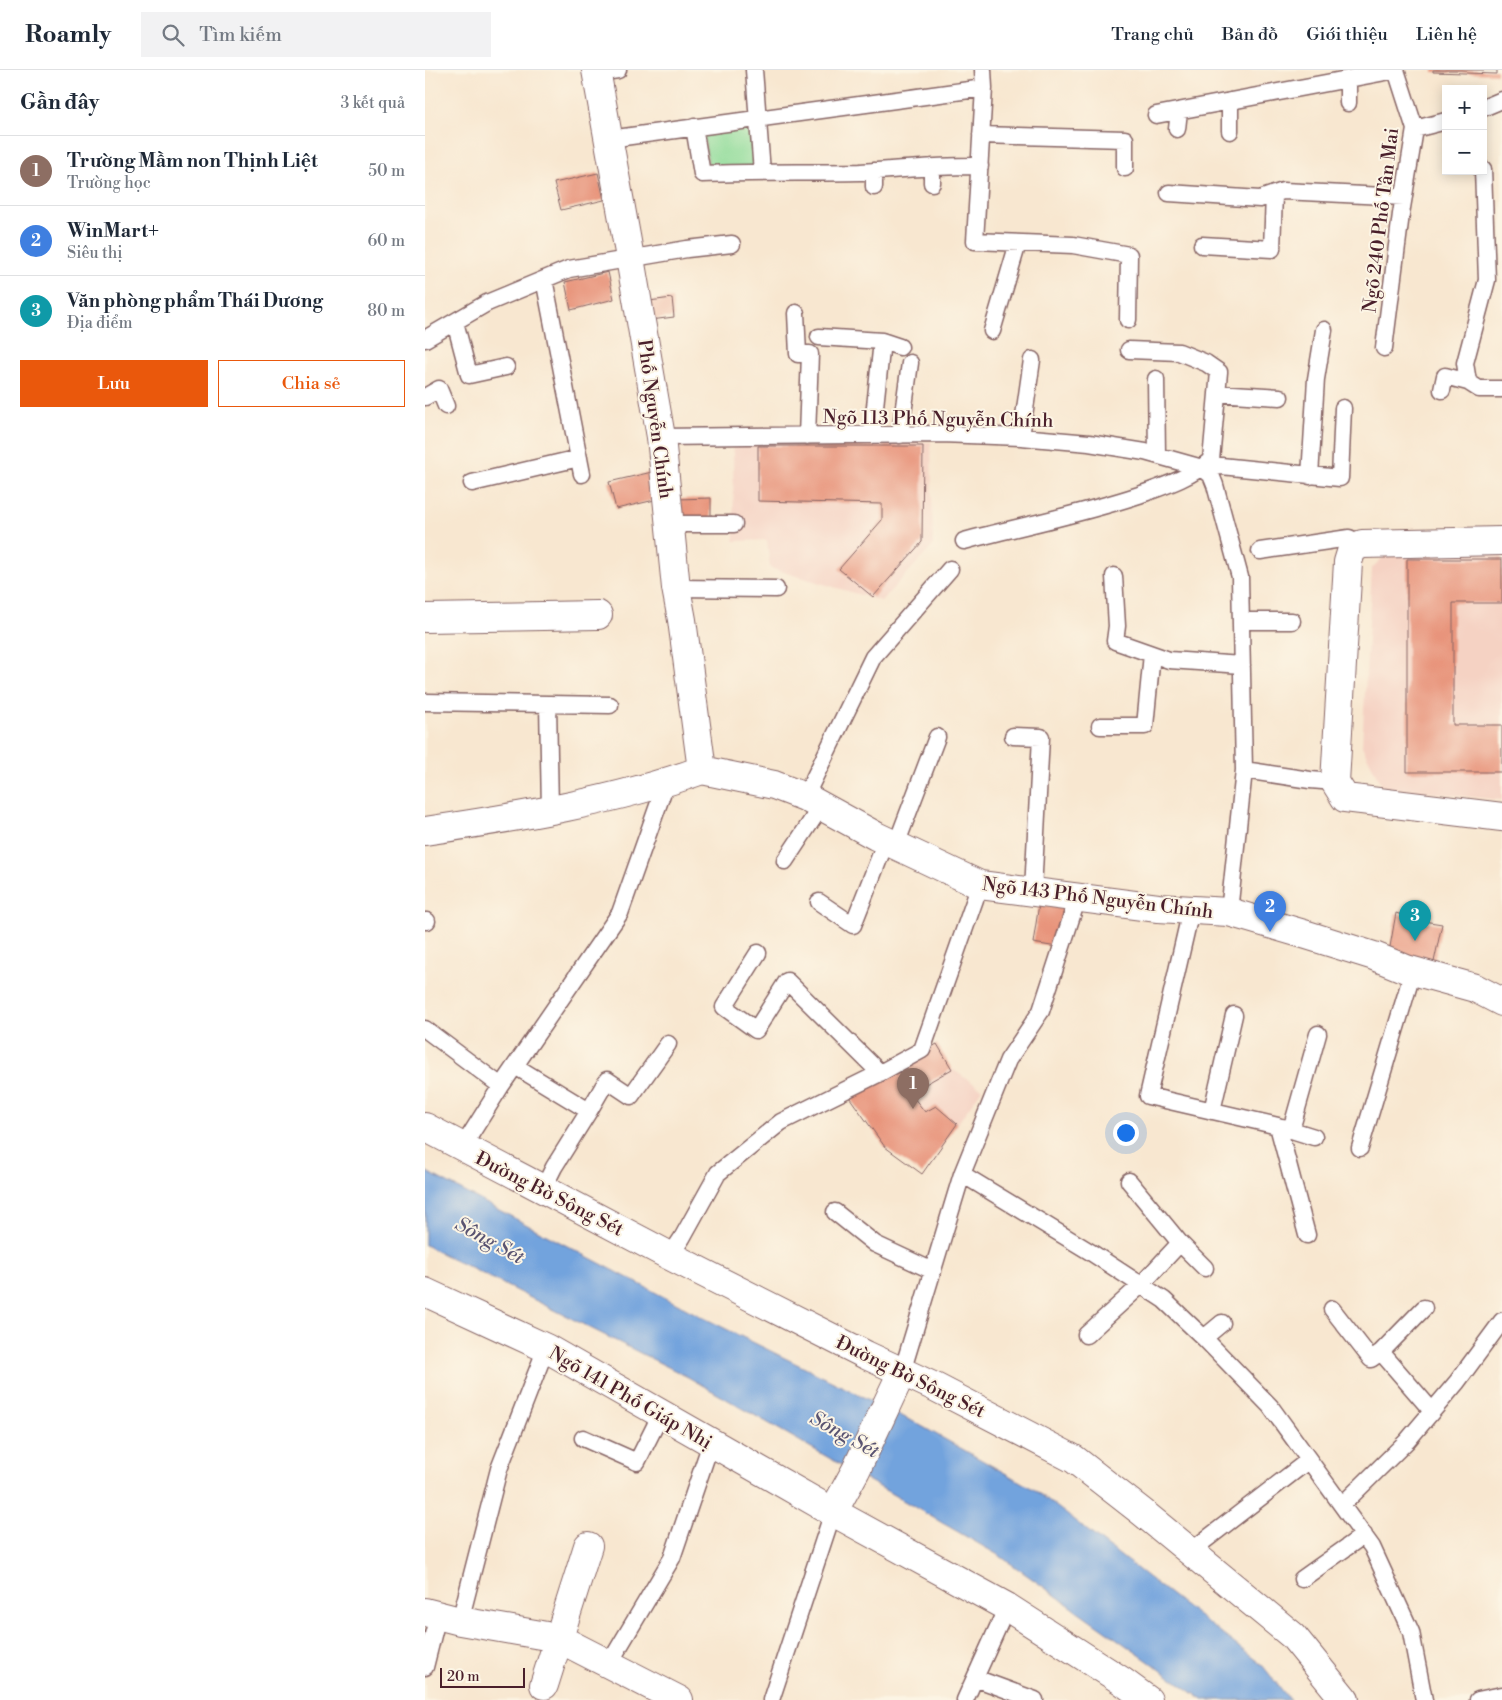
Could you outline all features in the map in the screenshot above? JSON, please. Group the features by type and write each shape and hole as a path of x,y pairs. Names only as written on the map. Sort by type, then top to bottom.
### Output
{"street":[{"name":"Phố Nguyễn Chính","path":"604,71 609,138 661,438 676,588 683,620 703,770"},
{"path":"1502,540 1362,544 1352,549 1347,562 1335,782 1345,798 1502,817"},
{"path":"425,618 599,615"},
{"path":"425,830 496,820 607,798 667,783 703,770"},
{"name":"Ngõ 143 Phố Nguyễn Chính","path":"703,770 774,785 814,802 891,843 980,885 1158,908 1229,912 1374,956 1413,971 1475,988 1502,1002"},
{"name":"Đường Bờ Sông Sét","path":"425,1127 670,1256 897,1383 943,1391 1074,1459 1293,1636 1345,1700"},
{"name":"Ngõ 141 Phố Giáp Nhị","path":"425,1292 546,1348 833,1512"},
{"path":"897,1383 856,1470 833,1512 1007,1607 1123,1694 1148,1700"},
{"path":"544,1685 588,1546"},
{"path":"441,1616 558,1638 679,1700"}],"lane":[{"path":"754,70 761,172"},
{"path":"983,70 984,88 975,241 1073,245 1129,255 1128,320"},
{"path":"1156,115 1396,70"},
{"name":"Ngõ 240 Phố Tân Mai","path":"1384,348 1403,197 1415,129 1396,70"},
{"path":"1347,103 1348,79"},
{"path":"609,138 984,88"},
{"path":"1487,106 1502,100"},
{"path":"1230,101 1230,131"},
{"path":"1177,129 1179,111"},
{"path":"1415,129 1442,121"},
{"path":"694,127 703,174 874,171 980,166"},
{"path":"981,135 1125,138 1125,168"},
{"path":"932,167 932,184"},
{"path":"874,171 874,187"},
{"path":"1468,382 1465,363 1487,280 1483,175"},
{"path":"1169,193 1260,199 1283,191 1403,197"},
{"path":"1202,245 1272,249 1274,194"},
{"path":"992,331 1018,243"},
{"path":"425,339 487,303 569,269 687,249 732,244"},
{"path":"472,483 581,466 544,280"},
{"path":"796,313 798,354 810,354 807,436"},
{"path":"455,322 469,375 506,366"},
{"path":"1310,476 1315,379 1324,330"},
{"path":"819,337 882,341 900,347"},
{"path":"872,435 882,341"},
{"path":"964,541 1123,500 1173,483 1202,468 1211,460 1219,372 1206,363 1179,352 1129,350"},
{"path":"1021,437 1032,360"},
{"path":"900,435 910,363"},
{"path":"1442,390 1445,376 1468,382 1479,389 1502,389"},
{"path":"1157,379 1157,455"},
{"path":"425,397 439,389 446,406"},
{"path":"1217,393 1280,397"},
{"path":"1202,468 1221,466 1340,478 1343,408"},
{"name":"Ngõ 113 Phố Nguyễn Chính","path":"661,438 941,434 1021,437 1089,443 1157,455 1202,468"},
{"path":"1202,468 1211,475 1215,485 1240,578 1245,770 1229,912"},
{"path":"670,524 733,524"},
{"path":"1260,551 1349,538 1362,544"},
{"path":"785,861 814,802 873,657 950,569"},
{"path":"1114,576 1117,626 1115,641 1169,660 1242,664"},
{"path":"676,588 776,589"},
{"path":"1241,622 1293,621"},
{"path":"1100,726 1145,726 1153,654"},
{"path":"425,702 610,705"},
{"path":"548,704 550,809"},
{"path":"1013,736 1041,737 1033,891"},
{"path":"819,902 853,925 937,737"},
{"path":"1245,770 1335,782"},
{"path":"462,1148 501,1086 620,913 667,783"},
{"path":"670,1256 718,1173 781,1122 922,1050 980,885"},
{"path":"897,1383 962,1174 1008,1060 1041,1011 1078,897"},
{"path":"1191,910 1148,1096 1284,1128 1314,1137"},
{"path":"757,953 724,1007 756,1030 787,981 880,1073"},
{"path":"1360,1148 1413,971"},
{"path":"1213,1111 1234,1015"},
{"path":"425,1029 501,1086"},
{"path":"1307,1234 1284,1128 1318,1034"},
{"path":"543,1189 554,1167 607,1080 631,1096 668,1044"},
{"path":"515,1066 589,1111"},
{"path":"962,1174 1164,1300 1205,1338 1270,1406 1372,1547 1411,1632 1424,1700"},
{"path":"1129,1181 1180,1243 1205,1268"},
{"path":"835,1212 875,1244 933,1271"},
{"path":"1086,1335 1141,1285 1180,1243"},
{"path":"1332,1309 1371,1359 1381,1352 1424,1308"},
{"path":"1342,1505 1407,1441 1457,1382 1502,1321"},
{"path":"1205,1338 1222,1323"},
{"path":"425,1667 441,1616 546,1348"},
{"path":"1381,1352 1432,1411"},
{"path":"583,1438 637,1462 661,1414"},
{"path":"609,1664 672,1558 711,1443"},
{"path":"1191,1552 1309,1460"},
{"path":"771,1700 833,1512"},
{"path":"1302,1579 1364,1535"},
{"path":"965,1700 1007,1607"},
{"path":"975,1678 1035,1700"},
{"path":"1479,1700 1502,1695"}],"shaded area":[{"path":"733,442 931,442 933,546 881,601 770,568 767,540 734,541"},
{"path":"1502,546 1502,800 1383,788 1362,746 1372,568 1390,551"},
{"path":"937,1044 952,1069 982,1089 922,1174 885,1147 847,1094"}],"green space":[{"path":"752,123 757,167 709,169 703,131"}],"water":[{"name":"Sông Sét","path":"425,1171 702,1317 916,1423 1035,1490 1262,1665 1290,1700 1203,1700 1000,1556 688,1377 425,1245"}],"building":[{"path":"1433,70 1497,70 1497,74 1433,72"},
{"path":"598,173 604,200 561,210 554,183"},
{"path":"608,272 614,299 571,310 565,282"},
{"path":"672,298 674,317 643,321 641,302"},
{"path":"758,446 923,446 922,542 873,597 839,569 882,520 882,504 758,501"},
{"path":"652,472 659,499 616,509 609,482"},
{"path":"711,498 711,520 678,520 678,499"},
{"path":"1407,559 1502,559 1502,603 1453,603 1453,725 1502,725 1502,772 1407,772"},
{"path":"1039,904 1064,908 1057,947 1033,943"},
{"path":"1396,913 1417,920 1442,924 1431,976 1388,958"},
{"path":"937,1044 952,1069 910,1093 925,1112 936,1106 957,1124 922,1174 885,1147 847,1094"}],"place":[{"name":"WinMart+","path":"1270,932"},
{"name":"Văn phòng phẩm Thái Dương","path":"1415,941"},
{"name":"Trường Mầm non Thịnh Liệt","path":"913,1109"}]}
